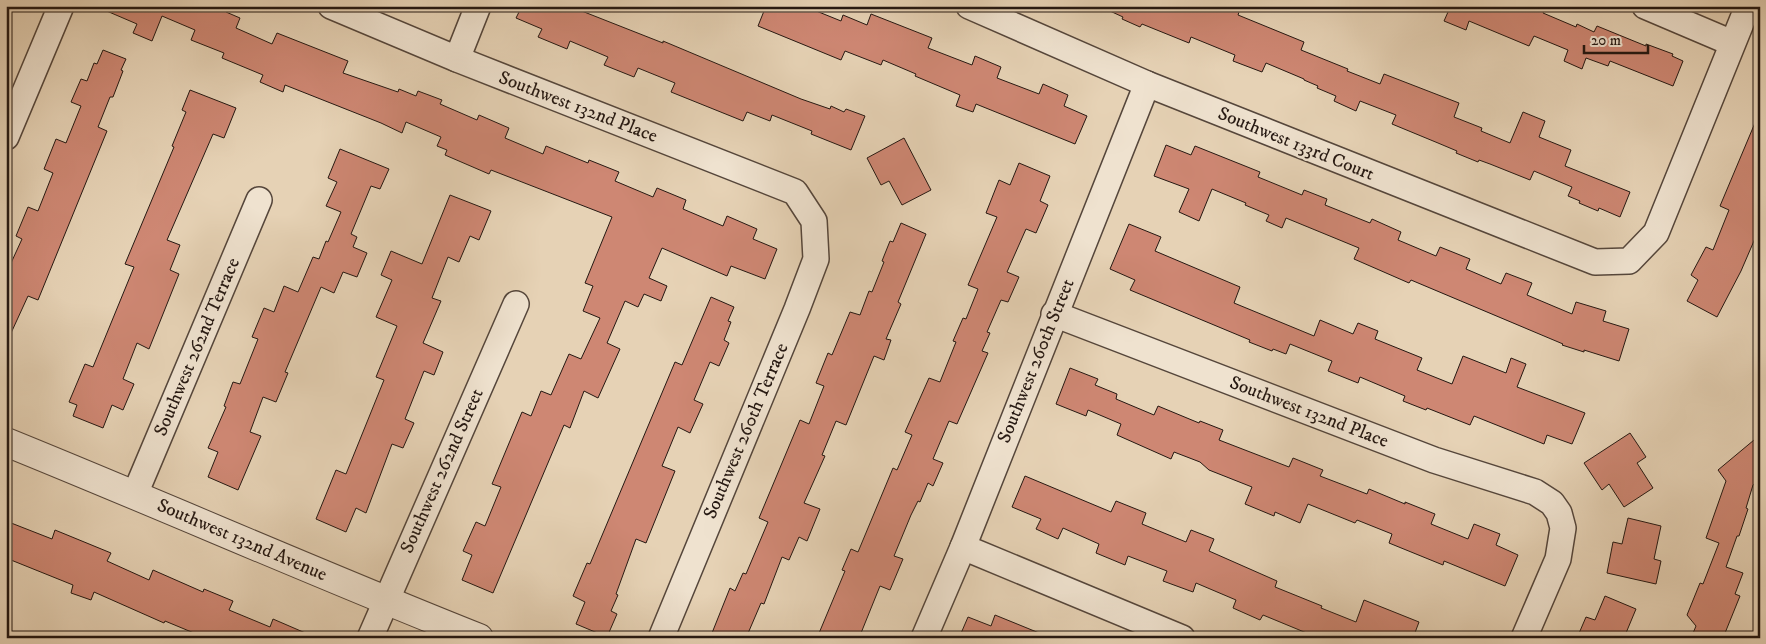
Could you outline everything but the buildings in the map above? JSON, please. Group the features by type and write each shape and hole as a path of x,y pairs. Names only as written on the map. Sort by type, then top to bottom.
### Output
{"street":[{"path":"6,137 61,6"},
{"name":"Southwest 132nd Place","path":"331,6 457,59 795,192 814,221"},
{"path":"457,59 478,6"},
{"name":"Southwest 133rd Court","path":"969,6 1147,84 1595,262 1629,261 1656,233 1732,43"},
{"path":"1645,6 1732,43 1748,6"},
{"name":"Southwest 260th Street","path":"924,638 963,547 1147,84"},
{"name":"Southwest 262nd Terrace","path":"136,494 259,200"},
{"name":"Southwest 260th Terrace","path":"661,638 816,259 814,221"},
{"name":"Southwest 262nd Street","path":"370,638 516,304"},
{"name":"Southwest 132nd Place","path":"1054,314 1434,460 1535,492 1552,503 1559,513 1563,528 1558,559 1524,638"},
{"name":"Southwest 132nd Avenue","path":"6,442 136,494 385,601 479,638"},
{"path":"963,547 1182,638"}]}
